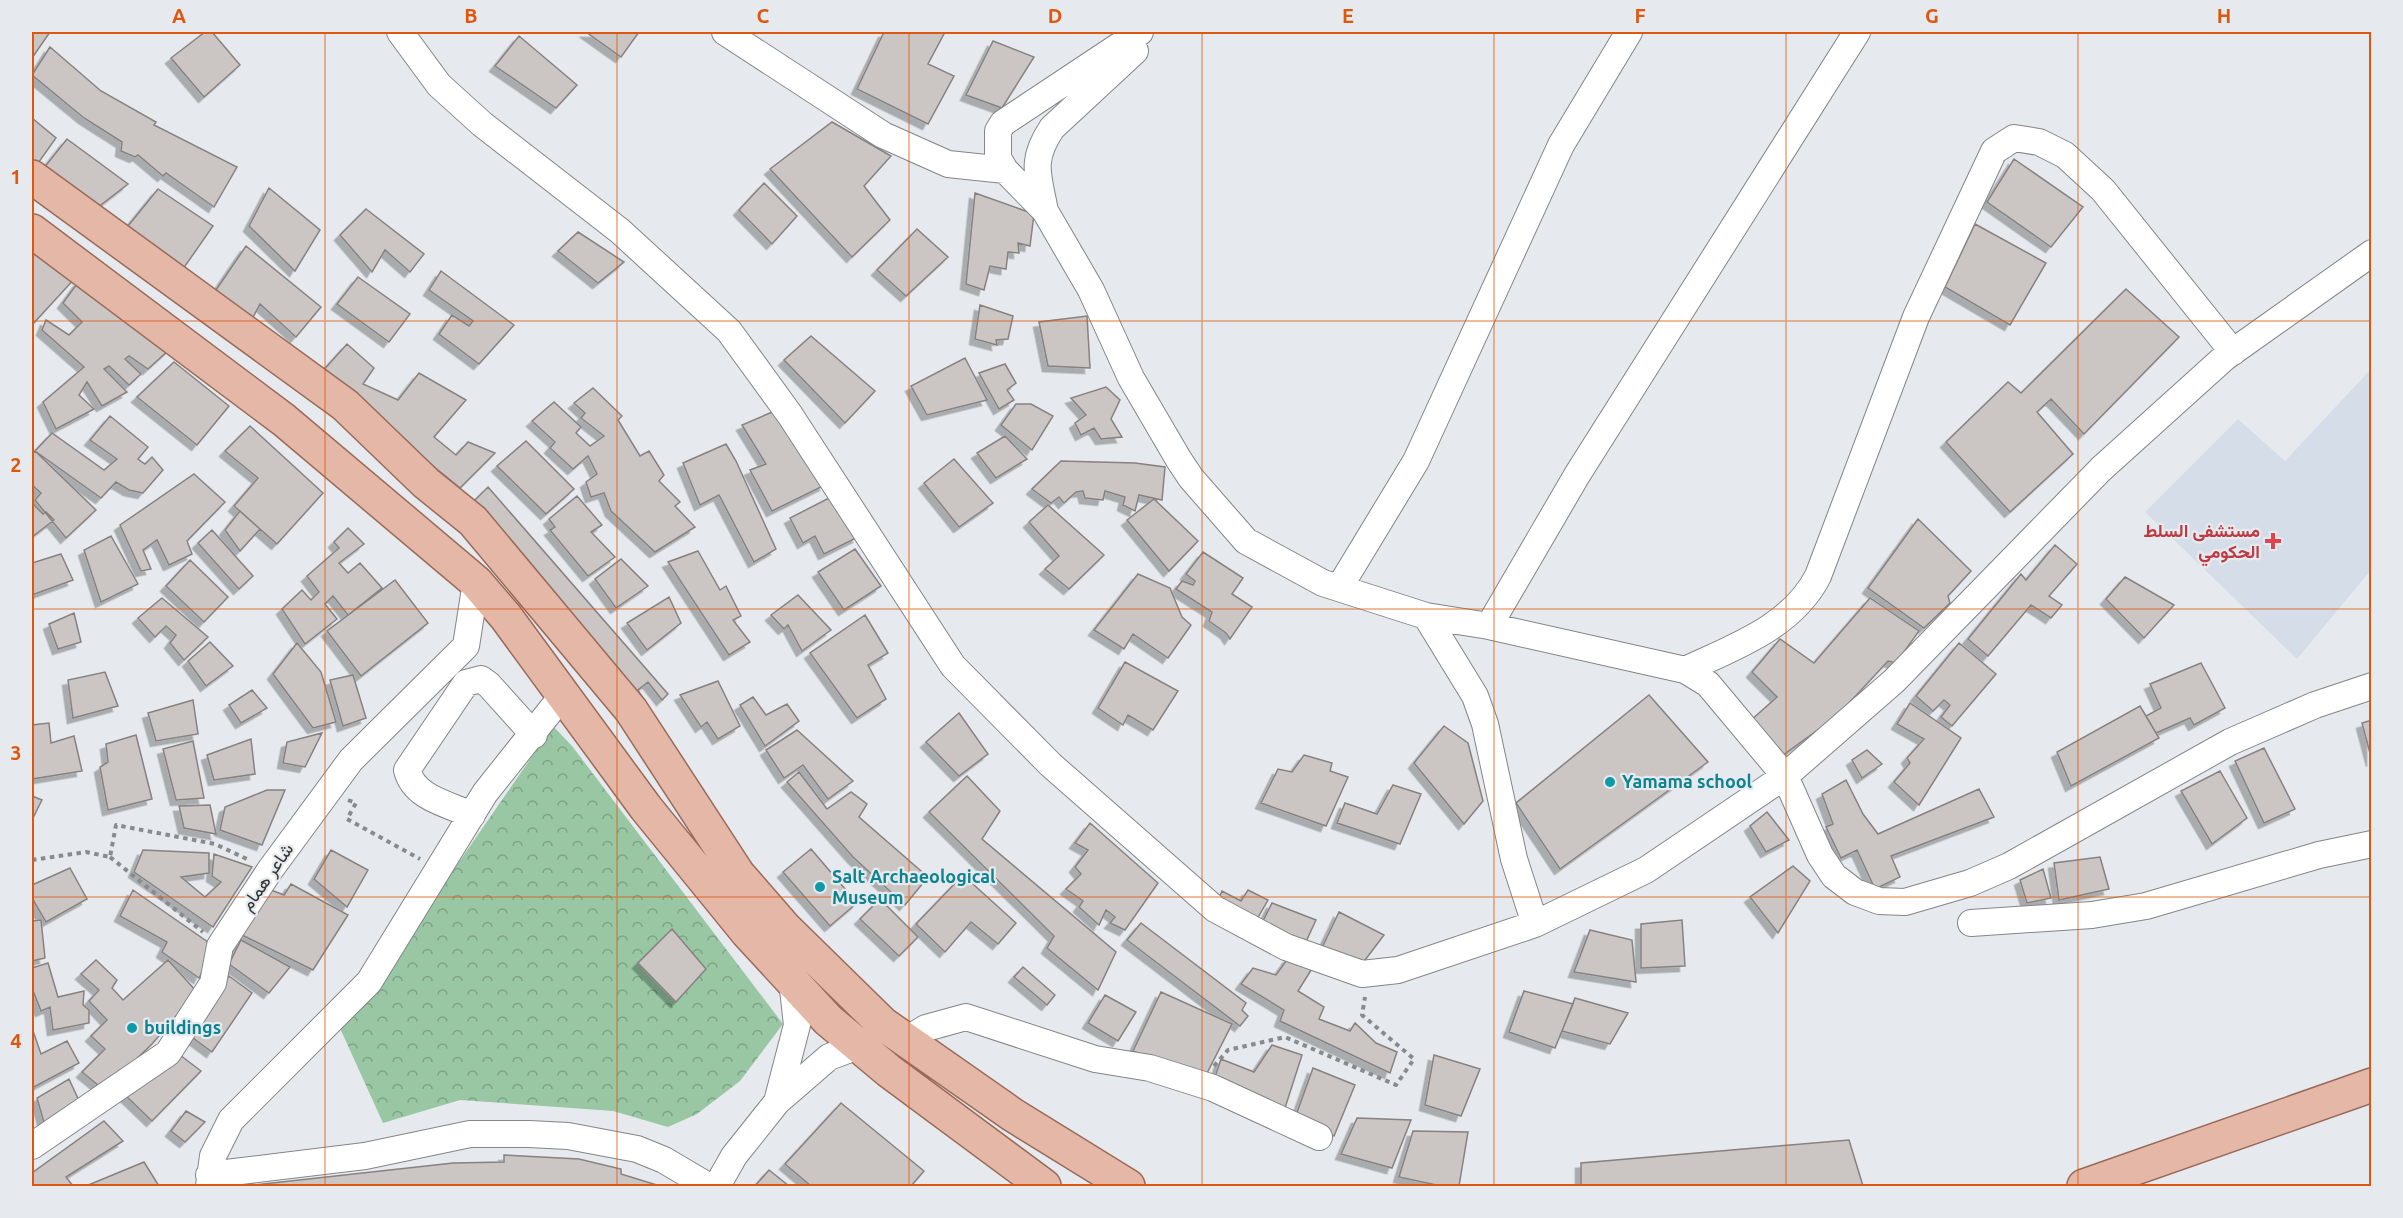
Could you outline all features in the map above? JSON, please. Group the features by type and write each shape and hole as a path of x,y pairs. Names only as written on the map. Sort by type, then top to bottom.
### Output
{"main road":[{"path":"32,177 345,405 426,483 473,521 631,710 738,874 785,928 883,1024 1013,1115 1128,1186"},
{"path":"32,231 284,420 476,582 506,617 646,808 747,932 828,1020 858,1046 1044,1186"},
{"path":"563,695 591,663"},
{"path":"2084,1186 2372,1085"}],"street":[{"path":"400,32 439,85 482,124 620,231 729,331 790,415 953,666 1051,765 1196,893 1235,922 1286,947 1362,974 1398,970 1535,924 1646,870 1785,776 1894,681 2101,469 2233,352 2372,253"},
{"path":"725,32 883,135 948,164 1005,170"},
{"path":"1140,32 1003,123 998,131 996,144 998,158 1005,170 1045,211 1091,290 1131,378 1191,478 1246,541 1303,574 1425,616 1489,626 1685,670 1708,684 1785,776 1820,855 1834,876 1863,895 1879,901 1905,902 1970,883 2009,866 2230,742 2315,705 2372,686"},
{"path":"1045,211 1036,166 1042,143 1052,128 1157,32"},
{"path":"1339,588 1426,442 1561,145 1629,32"},
{"path":"1489,626 1577,475 1857,32"},
{"path":"1685,670 1766,630 1787,615 1810,592 1916,317 1994,151 2008,140 2014,138 2039,142 2065,155 2095,183 2233,352"},
{"name":"شاعر همام","path":"32,1146 168,1053 213,983 220,946 270,870 351,760 465,646 476,582"},
{"path":"1425,616 1475,696 1485,724 1514,859 1535,924"},
{"path":"472,815 422,793 414,787 406,770 466,683 481,679 489,685 534,735"},
{"path":"563,695 534,735 500,773 369,982 231,1120 221,1137 209,1181 365,1156 470,1134 529,1134 568,1136 637,1149 664,1160 708,1186"},
{"path":"1971,923 2092,915 2146,906 2319,855 2372,844"},
{"path":"777,1102 797,1025 792,980"},
{"path":"906,1040 926,1028 966,1017 1095,1059 1149,1068 1206,1086 1319,1137"},
{"path":"717,1186 734,1156 777,1102 829,1058 858,1046"}],"path":[{"path":"327,793 356,803 347,819 439,869"},
{"path":"110,857 116,825 215,844 270,870"},
{"path":"32,860 86,852 110,857 220,946"},
{"path":"1206,1086 1216,1062 1228,1050 1285,1037 1396,1085 1414,1059 1362,1015 1366,996 1398,970"}],"shaded area":[{"name":"مستشفى السلط الحكومي","path":"2371,369 2371,570 2297,659 2145,512 2238,419 2285,461"}],"green space":[{"path":"553,726 572,746 783,1024 740,1081 697,1114 668,1127 613,1111 460,1100 383,1123 339,1026 448,878"}],"building":[{"path":"32,32 50,32 32,58"},
{"path":"205,32 212,32 240,65 204,97 171,58"},
{"path":"586,32 639,32 621,57"},
{"path":"884,32 945,32 928,64 954,76 928,124 857,89"},
{"path":"519,36 577,85 556,108 495,66"},
{"path":"993,41 1034,57 1002,108 966,95"},
{"path":"50,47 101,91 156,122 154,125 237,167 214,207 166,173 163,176 138,155 135,157 121,151 122,142 84,118 32,75"},
{"path":"32,118 56,138 36,166 32,163"},
{"path":"832,122 891,156 864,186 890,220 852,257 770,169"},
{"path":"67,139 128,184 93,211 39,174"},
{"path":"2014,159 2083,207 2051,247 1987,202"},
{"path":"764,183 797,216 772,244 739,210"},
{"path":"269,188 320,230 295,271 249,226"},
{"path":"158,189 213,226 183,269 128,226"},
{"path":"975,193 1034,214 1030,246 1018,243 1019,253 1008,252 1006,269 990,266 984,290 966,284"},
{"path":"366,209 424,254 410,272 385,250 372,272 340,235"},
{"path":"1975,224 2046,263 2010,325 1945,287"},
{"path":"917,229 948,257 906,296 877,270"},
{"path":"578,232 624,262 598,283 558,251"},
{"path":"32,246 77,276 32,325"},
{"path":"246,246 321,307 296,337 260,304 251,321 216,290"},
{"path":"441,271 514,325 479,364 439,334 452,315 469,326 473,321 429,290"},
{"path":"358,277 410,314 389,342 337,304"},
{"path":"79,281 170,349 148,369 129,356 125,359 141,374 129,385 109,366 104,369 127,392 102,406 87,382 79,395 94,409 56,429 43,402 84,367 42,330 46,320 69,335 82,322 63,303"},
{"path":"2126,289 2179,337 2084,434 2051,399 2037,412 2073,454 2010,512 1946,442 2008,382 2021,393"},
{"path":"980,305 1013,316 1008,339 996,340 997,345 975,339"},
{"path":"1087,316 1090,368 1048,366 1039,322"},
{"path":"811,336 875,391 845,423 784,360"},
{"path":"347,344 374,368 363,384 398,400 419,373 466,400 434,437 456,455 468,442 495,453 460,488 320,374"},
{"path":"965,358 987,400 927,415 911,386"},
{"path":"174,362 229,406 197,445 137,397"},
{"path":"1005,364 1016,383 1007,390 1014,400 999,409 979,373"},
{"path":"1106,387 1120,400 1111,419 1122,437 1101,439 1094,428 1081,435 1075,423 1086,415 1071,398"},
{"path":"593,388 622,416 618,420 640,456 649,451 664,475 659,481 680,502 675,506 695,527 655,552 611,511 604,493 591,497 586,482 597,474 588,456 573,469 550,448 555,442 532,421 554,402 581,427 576,433 590,446 604,436 581,418 585,413 574,403"},
{"path":"1016,404 1031,404 1053,416 1032,450 1001,425"},
{"path":"777,410 825,485 772,511 750,470 766,464 742,425"},
{"path":"110,416 148,447 138,459 145,464 152,457 163,470 143,493 129,490 116,482 101,498 35,451 52,433 104,470 117,459 90,440"},
{"path":"250,426 323,493 277,544 234,506 258,478 225,451"},
{"path":"1005,436 1027,459 996,478 977,453"},
{"path":"526,441 574,489 546,514 497,466"},
{"path":"726,444 776,549 754,562 719,495 700,505 683,463"},
{"path":"35,451 96,510 66,538 35,500 41,493 32,485 32,454"},
{"path":"954,459 993,503 959,527 924,483"},
{"path":"1061,461 1135,463 1165,467 1162,500 1139,495 1135,511 1123,505 1125,497 1105,491 1103,500 1085,498 1083,491 1076,492 1064,503 1059,497 1051,503 1032,489"},
{"path":"194,474 225,502 187,541 192,554 169,565 157,540 143,550 151,569 141,571 120,525"},
{"path":"488,487 668,694 662,700 648,682 638,690 650,711 472,503"},
{"path":"577,496 602,525 591,532 615,557 588,576 550,530 555,527 549,519"},
{"path":"833,496 858,537 824,554 815,536 803,543 790,518"},
{"path":"1154,499 1198,541 1169,571 1127,520"},
{"path":"32,503 43,514 46,512 54,520 32,537"},
{"path":"1048,505 1104,555 1069,589 1045,569 1059,556 1029,522"},
{"path":"240,511 260,529 240,551 225,530"},
{"path":"1918,519 1971,571 1948,596 1950,603 1924,628 1868,588"},
{"path":"348,528 364,544 339,563 348,573 360,563 382,588 348,615 333,596 325,604 337,619 305,644 282,609 302,590 311,600 319,592 307,576 339,548 334,542"},
{"path":"212,530 253,576 239,589 198,543"},
{"path":"111,536 138,584 101,602 84,550"},
{"path":"2055,545 2077,564 2049,596 2062,605 2051,618 2031,605 1988,656 1968,639 2021,574 2026,580"},
{"path":"855,549 881,586 844,610 818,572"},
{"path":"698,551 720,590 726,586 741,616 733,620 750,642 729,655 668,562"},
{"path":"1203,552 1243,578 1232,594 1252,607 1230,639 1226,633 1209,621 1212,612 1176,589 1182,581 1193,585 1195,581 1186,574"},
{"path":"61,554 73,580 32,595 32,563"},
{"path":"621,559 648,586 616,608 595,579"},
{"path":"190,560 228,597 204,622 166,586"},
{"path":"1138,574 1170,588 1182,617 1191,625 1168,658 1133,634 1124,649 1094,630"},
{"path":"2125,577 2174,605 2144,638 2106,599"},
{"path":"395,580 428,623 361,676 327,631"},
{"path":"798,595 831,630 802,651 788,625 784,629 771,615"},
{"path":"669,597 681,623 647,650 627,623"},
{"path":"162,598 208,637 184,660 170,643 176,635 166,626 155,637 138,618"},
{"path":"1870,598 1919,631 1896,663 1888,661 1837,716 1783,755 1749,722 1777,697 1752,672 1780,639 1814,663"},
{"path":"74,613 81,642 58,649 49,624"},
{"path":"865,615 888,653 868,665 886,699 857,718 810,653"},
{"path":"210,642 233,666 206,686 188,661"},
{"path":"297,643 321,672 336,722 313,728 273,674"},
{"path":"1959,643 1996,674 1952,726 1941,717 1950,705 1944,700 1933,711 1916,696"},
{"path":"1125,662 1178,691 1153,730 1128,715 1123,725 1098,708"},
{"path":"2201,663 2225,708 2194,725 2190,718 2156,733 2146,716 2161,708 2150,684"},
{"path":"105,672 118,706 73,718 68,680"},
{"path":"353,675 366,718 343,726 330,680"},
{"path":"718,681 740,726 718,739 707,722 701,727 680,695"},
{"path":"252,690 267,708 241,723 229,705"},
{"name":"Yamama school","path":"1649,695 1708,762 1560,869 1516,803"},
{"path":"753,697 766,715 787,704 799,721 765,746 740,705"},
{"path":"193,700 198,734 156,741 148,713"},
{"path":"1910,703 1961,738 1919,805 1894,782 1910,763 1907,758 1924,739 1897,724"},
{"path":"2140,706 2159,738 2071,786 2057,752"},
{"path":"959,713 988,754 959,776 926,742"},
{"path":"2372,720 2372,761 2362,723"},
{"path":"49,723 51,743 74,736 82,771 32,779 32,725"},
{"path":"1444,726 1468,743 1483,801 1464,824 1414,763"},
{"path":"797,730 853,781 828,799 803,765 784,778 766,750"},
{"path":"322,733 305,767 283,763 287,742"},
{"path":"136,735 152,799 108,810 100,767 108,762 106,744"},
{"path":"251,739 255,774 214,780 207,755"},
{"path":"193,741 204,798 176,800 163,749"},
{"path":"2264,748 2295,809 2264,823 2235,761"},
{"path":"1867,750 1882,764 1862,778 1852,760"},
{"path":"1304,755 1332,763 1330,771 1348,777 1326,826 1261,803 1278,769 1292,772"},
{"path":"2220,771 2247,818 2212,844 2181,791"},
{"path":"799,772 827,809 851,792 867,804 859,817 928,877 905,905 853,857 787,782"},
{"path":"967,776 1000,811 982,839 1116,952 1098,990 1047,948 1054,936 929,812"},
{"path":"1846,780 1863,814 1878,834 1979,789 1994,817 1891,856 1900,877 1875,889 1857,850 1841,858 1826,827 1833,824 1822,794"},
{"path":"1393,785 1421,794 1400,844 1337,823 1345,803 1377,814"},
{"path":"267,790 285,790 262,845 220,830 225,807"},
{"path":"32,796 42,800 32,820"},
{"path":"210,805 216,834 184,828 179,806"},
{"path":"1767,812 1789,840 1766,852 1750,826"},
{"path":"1090,823 1158,883 1125,930 1110,923 1115,917 1106,910 1099,925 1079,907 1083,901 1066,889 1081,874 1075,867 1088,850 1075,843"},
{"name":"Salt Archaeological Museum","path":"811,849 857,903 830,926 783,872"},
{"path":"143,850 209,853 209,873 181,877 205,897 221,882 212,876 214,854 252,867 213,927 134,872"},
{"path":"331,850 368,870 347,907 314,879"},
{"path":"2100,857 2109,889 2059,900 2054,863"},
{"path":"1793,866 1810,881 1778,933 1750,897"},
{"path":"70,868 87,899 46,922 32,898 32,885"},
{"path":"2043,869 2051,898 2027,903 2020,880"},
{"path":"963,875 1016,923 998,944 971,922 945,952 916,924"},
{"path":"291,884 348,915 313,970 242,935 271,890 284,895"},
{"path":"133,890 215,947 199,978 162,952 167,942 120,916"},
{"path":"1248,890 1268,900 1253,926 1216,905 1222,891 1241,901"},
{"path":"880,899 918,937 899,956 860,919"},
{"path":"1272,903 1316,920 1304,946 1260,927"},
{"path":"1339,912 1384,935 1359,968 1320,952"},
{"path":"41,920 45,958 32,961 32,921"},
{"path":"1682,920 1685,966 1641,968 1641,924"},
{"path":"1141,923 1246,1003 1242,1010 1248,1016 1240,1026 1127,940"},
{"path":"672,929 706,969 676,1002 638,963"},
{"path":"1590,930 1632,940 1636,982 1574,972"},
{"path":"241,940 290,967 269,993 229,964"},
{"path":"1289,957 1313,967 1298,991 1324,1007 1319,1019 1350,1031 1355,1023 1376,1043 1397,1052 1390,1073 1280,1021 1284,1010 1241,984 1253,968 1276,975"},
{"name":"buildings","path":"96,960 117,980 112,988 123,1000 168,960 197,992 152,1044 104,1090 82,1072 105,1049 91,1036 107,1020 89,1001 99,990 81,974"},
{"path":"48,963 58,997 84,991 83,1005 89,1010 89,1023 53,1030 50,1007 41,1011 32,988 32,968"},
{"path":"1023,967 1055,995 1047,1005 1014,977"},
{"path":"229,976 252,993 212,1052 189,1035"},
{"path":"1524,991 1573,1004 1555,1048 1509,1032"},
{"path":"1161,992 1232,1024 1203,1081 1133,1051"},
{"path":"1105,995 1136,1012 1118,1041 1088,1023"},
{"path":"1575,998 1628,1013 1610,1044 1562,1031"},
{"path":"32,1028 41,1054 67,1041 79,1063 32,1088"},
{"path":"1272,1045 1302,1055 1284,1111 1215,1077 1221,1059 1254,1072"},
{"path":"180,1055 201,1071 152,1121 125,1095"},
{"path":"1434,1055 1480,1069 1461,1116 1425,1105"},
{"path":"1313,1068 1355,1085 1334,1136 1295,1118"},
{"path":"69,1079 81,1105 45,1126 37,1098"},
{"path":"841,1103 924,1171 911,1186 811,1186 785,1164"},
{"path":"186,1111 205,1122 185,1142 171,1131"},
{"path":"1357,1118 1411,1120 1392,1168 1341,1154"},
{"path":"104,1121 123,1141 66,1177 73,1186 32,1186 32,1173"},
{"path":"1413,1131 1468,1132 1459,1186 1441,1186 1399,1177"},
{"path":"1849,1140 1863,1186 1581,1186 1581,1163"},
{"path":"504,1155 579,1159 621,1169 621,1174 660,1186 244,1186 453,1163 504,1162"},
{"path":"144,1162 159,1186 86,1186"},
{"path":"769,1170 789,1186 755,1186"}],"place":[{"name":"مستشفى السلط الحكومي","path":"2273,541"},
{"name":"Yamama school","path":"1610,782"},
{"name":"Salt Archaeological Museum","path":"820,887"},
{"name":"buildings","path":"132,1028"}]}
